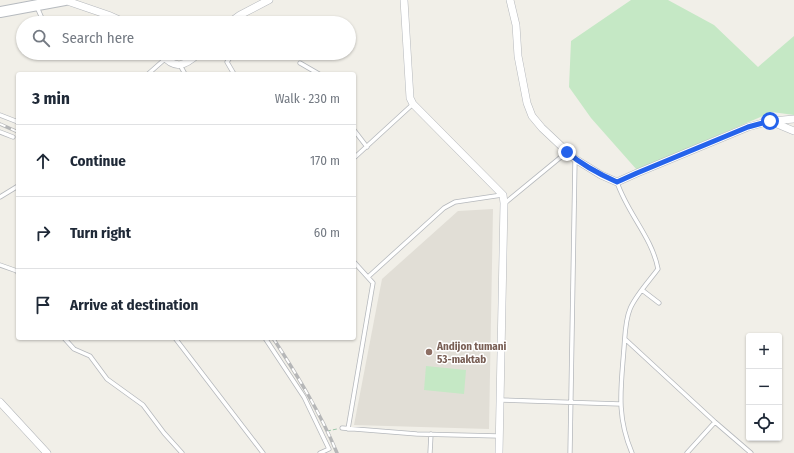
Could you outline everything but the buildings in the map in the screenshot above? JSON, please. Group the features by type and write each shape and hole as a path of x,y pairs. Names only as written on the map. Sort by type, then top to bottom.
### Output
{"street":[{"path":"0,12 36,4 65,0 110,16"},
{"path":"239,16 269,0"},
{"path":"404,0 410,98 413,104 503,195 499,453"},
{"path":"510,0 516,25 518,56 527,103 532,116 542,128 576,159 601,175 617,182 748,127 770,121 794,119"},
{"path":"168,60 172,63 180,65 189,63 192,60"},
{"path":"770,121 794,131"},
{"path":"0,402 46,453"}],"lane":[{"path":"36,4 41,16"},
{"path":"150,72 160,60"},
{"path":"228,60 227,62 233,72"},
{"path":"300,63 316,72"},
{"path":"180,65 184,72"},
{"path":"356,156 413,104"},
{"path":"0,115 16,121"},
{"path":"0,132 13,137"},
{"path":"356,132 368,147"},
{"path":"504,203 567,152"},
{"path":"570,453 576,159"},
{"path":"617,182 622,196 651,246 656,257 658,269 630,309 625,330 620,404 621,416 627,441 632,453"},
{"path":"0,197 16,187"},
{"path":"368,277 444,208 455,202 503,195"},
{"path":"348,429 373,283 356,264"},
{"path":"0,265 16,271"},
{"path":"642,290 659,303"},
{"path":"625,339 751,453"},
{"path":"66,340 74,349 90,356 107,378 143,405 164,433 182,453"},
{"path":"177,340 263,453"},
{"path":"266,340 304,397 330,451 320,453"},
{"path":"500,400 620,404"},
{"path":"687,453 715,422"},
{"path":"342,428 431,434 499,436"},
{"path":"430,453 431,434"}],"path":[{"path":"321,433 332,429 342,428"}],"shaded area":[{"name":"Andijon tumani 53-maktab","path":"493,209 489,429 354,425 382,279 458,211"}],"green space":[{"path":"631,0 668,0 714,25 758,67 794,36 794,115 772,112 637,170 591,118 569,87 571,41"},
{"path":"426,366 466,370 464,394 424,390"}],"railway":[{"path":"0,124 16,131"},
{"path":"274,340 308,394 337,453"}],"place":[{"name":"Andijon tumani 53-maktab","path":"429,352"}],"route":[{"path":"567,152 601,175 617,182 748,127 770,121"}]}
